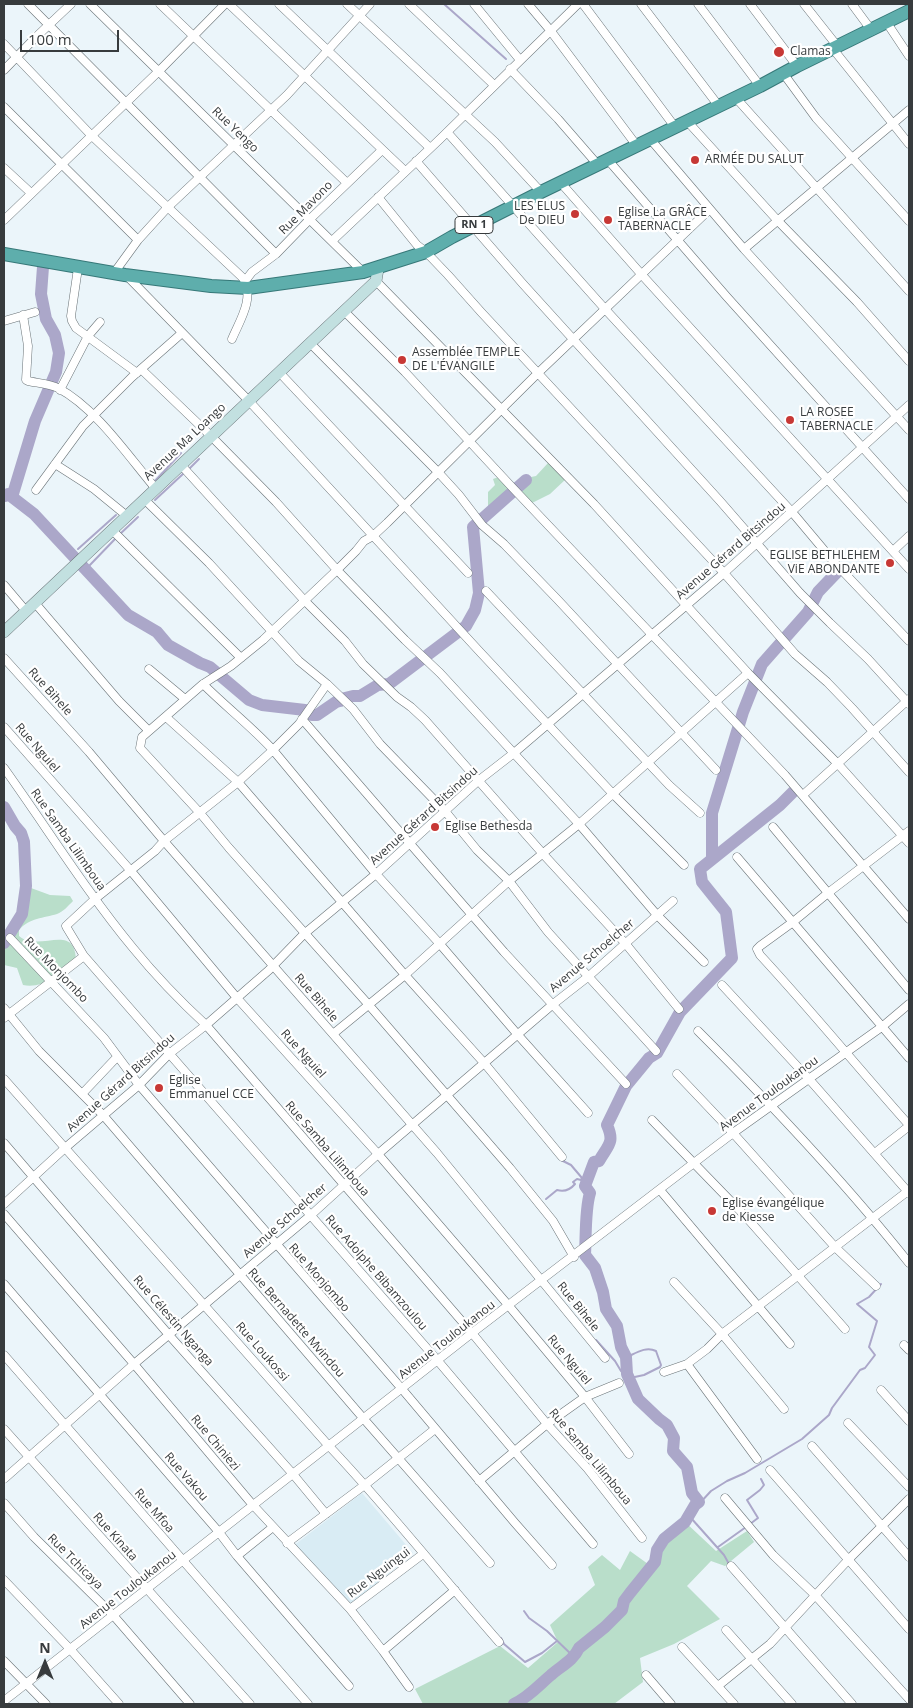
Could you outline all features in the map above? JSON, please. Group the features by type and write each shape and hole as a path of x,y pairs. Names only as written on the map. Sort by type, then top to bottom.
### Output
{"highway":[{"name":"RN 1","path":"4,254 78,268 211,286 246,285 363,272 377,275 426,252 541,192 651,140 887,23 907,9"}],"main road":[{"name":"Avenue Ma Loango","path":"4,632 344,311 377,275"}],"street":[{"path":"28,4 276,254"},
{"path":"4,70 16,56 72,4"},
{"name":"Rue Yengo","path":"90,4 363,272"},
{"path":"160,4 348,183"},
{"path":"4,220 225,4"},
{"path":"229,4 405,171"},
{"path":"279,4 430,148"},
{"path":"347,4 495,142 541,192"},
{"path":"370,4 304,77 168,207 138,240 120,274 249,401 613,794 684,865"},
{"path":"409,4 494,85"},
{"path":"474,4 520,60"},
{"path":"528,4 550,30 637,146"},
{"path":"332,241 578,4"},
{"path":"583,4 675,127"},
{"path":"641,4 718,106"},
{"path":"698,4 760,86"},
{"path":"750,4 797,66"},
{"path":"804,4 835,48 909,144"},
{"path":"852,4 872,30"},
{"path":"887,23 909,56"},
{"path":"4,44 91,136 168,207 246,285 249,299 232,339"},
{"path":"510,69 678,240 733,304 909,499"},
{"path":"783,73 816,118 909,221"},
{"path":"736,98 909,291"},
{"path":"4,107 138,240"},
{"path":"744,249 909,110"},
{"path":"687,121 778,221 857,302 909,361"},
{"path":"447,132 605,309 792,512 834,562 909,640"},
{"path":"651,140 744,249 909,430"},
{"name":"Rue Mavono","path":"246,285 252,272 276,254 382,150"},
{"path":"416,161 806,599 868,658 909,701 803,795"},
{"path":"4,168 31,193"},
{"path":"562,183 642,275 909,569"},
{"path":"378,197 417,245 426,252 724,573 795,654 827,682 909,772"},
{"path":"574,1256 553,1221 510,1168 200,813 140,748 142,737 203,684 240,658 337,570 364,541 373,536 538,373 710,210"},
{"path":"78,268 71,316 74,325 139,371 211,436 276,502 337,570 440,673 579,824 657,915 704,962"},
{"path":"377,275 594,504 748,673 906,834 909,843"},
{"path":"344,311 405,372 803,795 909,919"},
{"path":"4,321 35,312"},
{"path":"23,315 28,346 26,380 60,390 94,415 156,489"},
{"path":"60,390 88,336 100,322"},
{"path":"36,490 82,426 182,333"},
{"path":"310,343 438,472 482,525 504,544 558,600 716,770"},
{"path":"279,372 468,573"},
{"name":"Avenue Gérard Bitsindou","path":"4,1204 65,1148 139,1085 169,1054 237,998 304,934 376,874 478,781 514,753 724,573 909,405"},
{"path":"55,464 94,489 127,516"},
{"path":"181,465 304,600 345,641 363,664 397,697 411,706 425,720 544,855 625,943 679,1009"},
{"path":"144,499 209,563 307,669 327,684 352,709 380,744 445,811 477,850 509,881 548,932 656,1051"},
{"path":"112,530 240,658"},
{"path":"893,551 909,536"},
{"path":"4,585 31,607 149,731"},
{"path":"486,591 648,763 700,813"},
{"name":"Rue Bihele","path":"4,658 89,752 272,966 437,1152 605,1358"},
{"path":"150,669 185,699"},
{"path":"333,1034 405,975 509,881 544,855 748,673"},
{"path":"203,684 273,750 376,874 588,1113"},
{"path":"95,899 238,782 273,750 298,725 327,684"},
{"path":"166,717 238,782 405,975 485,1064 562,1157"},
{"path":"302,720 471,915 626,1084"},
{"name":"Rue Nguiel","path":"4,727 130,871 237,998 378,1154 509,1306 585,1397 629,1454"},
{"name":"Rue Samba Lilimboua","path":"4,768 95,899 133,948 180,1000 206,1025 472,1333 547,1424 587,1468 642,1538"},
{"path":"773,828 909,990"},
{"path":"875,1153 909,1126 757,950 906,834"},
{"path":"737,857 909,1058"},
{"name":"Rue Adolphe Bibamzoulou","path":"95,899 66,926 84,956 438,1361 593,1544"},
{"name":"Avenue Schoelcher","path":"4,1479 134,1364 311,1215 378,1154 552,1005 589,976 673,902"},
{"name":"Rue Monjombo","path":"10,938 104,1038 139,1085 552,1565"},
{"path":"5,1013 84,956"},
{"path":"664,1372 687,1364 707,1349 722,1334 798,1275 909,1192 810,1079 722,985"},
{"name":"Avenue Touloukanou","path":"4,1701 26,1682 183,1562 252,1504 472,1333 696,1164 734,1133 883,1026 909,1004"},
{"name":"Rue Bernadette Mvindou","path":"5,1013 39,1051 103,1115 490,1563"},
{"path":"698,1031 773,1106 873,1218 909,1263"},
{"path":"82,1094 117,1057"},
{"path":"677,1074 734,1133 835,1247 876,1286"},
{"name":"Rue Loukossi","path":"4,1079 328,1445 366,1484 423,1554 500,1642"},
{"path":"652,1120 696,1164 845,1329"},
{"name":"Rue Célestin Nganga","path":"4,1143 326,1514"},
{"path":"660,1190 790,1344"},
{"name":"Rue Chiniezi","path":"4,1214 252,1504 350,1609 409,1688"},
{"path":"674,1282 722,1334 784,1409"},
{"name":"Rue Vakou","path":"4,1284 218,1531 237,1556 349,1686"},
{"name":"Rue Mfoa","path":"4,1355 308,1704"},
{"path":"687,1364 757,1459"},
{"path":"479,1481 547,1424 585,1397 619,1383"},
{"path":"880,1390 909,1421"},
{"path":"848,1423 909,1486"},
{"path":"287,1543 366,1484 435,1428"},
{"name":"Rue Kinata","path":"4,1429 250,1704"},
{"path":"812,1446 909,1557"},
{"path":"770,1470 909,1629"},
{"path":"725,1498 774,1554 815,1595 909,1699"},
{"path":"718,1686 770,1644 849,1559 909,1499"},
{"name":"Rue Tchicaya","path":"4,1503 34,1537 113,1616 190,1704"},
{"path":"237,1556 273,1527"},
{"name":"Rue Nguingui","path":"350,1609 423,1554"},
{"path":"731,1566 852,1704"},
{"path":"4,1580 119,1704"},
{"path":"383,1651 455,1590"},
{"path":"726,1630 792,1704"},
{"path":"682,1647 734,1704"},
{"path":"4,1660 46,1704"},
{"path":"646,1675 671,1704"}],"shaded area":[{"path":"362,1493 413,1553 347,1609 292,1547"}],"green space":[{"path":"548,463 566,479 550,494 528,505 509,493 501,501 493,514 488,509 488,492 495,485 493,479 501,476 510,487 517,485 523,487 526,478 536,476"},
{"path":"31,888 50,895 70,896 73,901 59,913 27,923 19,930 19,936 37,942 64,940 71,944 75,952 76,966 51,980 30,986 23,985 17,968 4,965 4,942 23,910 26,892"},
{"path":"684,1521 716,1551 747,1531 754,1542 725,1566 711,1561 687,1586 720,1619 674,1644 640,1658 643,1682 614,1704 423,1704 415,1689 500,1646 528,1668 558,1642 550,1625 595,1585 588,1567 602,1555 620,1570 630,1551 648,1564"}],"waterway":[{"path":"444,4 506,59"},
{"path":"5,496 8,494 12,497 35,421 56,372 59,353 55,335 46,319 41,294 43,267"},
{"path":"154,482 181,453"},
{"path":"188,470 199,459"},
{"path":"155,500 184,473"},
{"path":"12,497 34,514 128,615 157,632 168,645 210,667 249,700 262,705 305,710 312,715 317,715 345,698 360,696 378,685 389,684 466,626 475,610 479,593 473,527 526,480"},
{"path":"78,549 116,515"},
{"path":"119,535 138,517"},
{"path":"88,567 116,538"},
{"path":"712,859 712,813 743,712 762,664 808,612 818,592 840,569"},
{"path":"514,1704 570,1660 579,1648 622,1610 624,1601 655,1562 657,1550 664,1539 685,1522 695,1505 699,1502 692,1493 687,1467 673,1451 674,1438 667,1425 638,1399 627,1374 626,1357 621,1347 617,1326 606,1309 603,1292 595,1268 585,1255 586,1215 590,1193 585,1186 594,1162 599,1161 609,1144 610,1136 607,1125 626,1086 649,1058 657,1053 680,1012 732,958 726,912 702,882 700,869 780,805 793,792"},
{"path":"4,807 21,833 24,842 26,886 22,914 4,943"},
{"path":"561,1160 571,1165 582,1178 581,1180 585,1186"},
{"path":"546,1199 557,1190 564,1191 571,1188 575,1184 573,1182 577,1179 581,1180"},
{"path":"699,1504 711,1491 802,1439 829,1415 832,1408 860,1370 865,1368 875,1355 869,1347 877,1321 857,1304 869,1297 881,1284"},
{"path":"596,1340 615,1361 621,1371 626,1373"},
{"path":"627,1357 649,1349 656,1351 661,1365 644,1375 630,1378"},
{"path":"750,1524 758,1518 747,1500 764,1485 761,1479"},
{"path":"691,1518 724,1555 729,1564"},
{"path":"718,1547 746,1527"},
{"path":"524,1611 529,1618 547,1631 574,1657"},
{"path":"501,1638 504,1644 525,1662 542,1653 557,1641"}],"place":[{"name":"Clamas","path":"779,52"},
{"name":"ARMÉE DU SALUT","path":"695,160"},
{"name":"LES ELUS De DIEU","path":"575,214"},
{"name":"Eglise La GRÂCE TABERNACLE","path":"608,220"},
{"name":"Assemblée TEMPLE DE L'ÉVANGILE","path":"402,360"},
{"name":"LA ROSEE TABERNACLE","path":"790,420"},
{"name":"EGLISE BETHLEHEM ViE ABONDANTE","path":"890,563"},
{"name":"Eglise Bethesda","path":"435,827"},
{"name":"Eglise Emmanuel CCE","path":"159,1088"},
{"name":"Eglise évangélique de Kiesse","path":"712,1211"}]}
